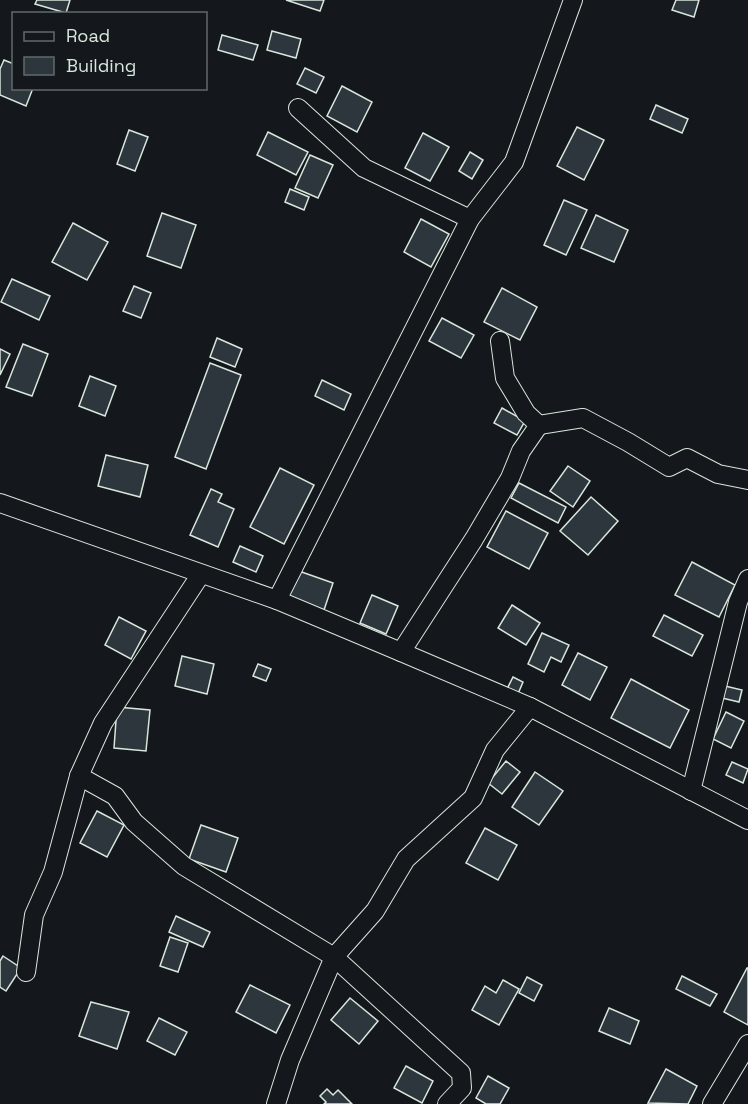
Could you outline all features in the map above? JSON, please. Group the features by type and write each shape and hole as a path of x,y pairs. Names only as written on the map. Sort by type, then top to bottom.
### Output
{"street":[{"path":"277,600 470,219 514,162 573,0"},
{"path":"298,108 364,168 470,219"},
{"path":"500,341 505,378 526,413 539,425"},
{"path":"401,652 474,539 510,478 521,451 539,425 583,418 669,467 687,458 718,474 748,480"},
{"path":"0,502 277,600 530,706 748,820"},
{"path":"26,972 33,915 53,872 79,776 103,723 201,574"},
{"path":"692,791 738,602 748,579"},
{"path":"276,1104 290,1060 334,957 375,911 406,859 473,798 495,750 530,706"},
{"path":"79,776 115,796 134,822 184,866 334,957 461,1073 462,1088 447,1104"},
{"path":"712,1104 748,1044"}],"building":[{"path":"37,0 70,0 66,12 35,4"},
{"path":"286,0 324,0 320,11"},
{"path":"676,0 699,0 694,17 672,10"},
{"path":"272,31 301,39 296,58 267,50"},
{"path":"222,35 258,45 253,60 218,50"},
{"path":"4,60 12,63 12,90 32,90 26,106 0,95 0,69"},
{"path":"305,68 324,77 316,93 297,84"},
{"path":"342,86 372,102 357,132 327,116"},
{"path":"656,105 688,119 682,133 650,119"},
{"path":"577,127 604,140 584,180 557,166"},
{"path":"129,130 148,137 135,171 117,164"},
{"path":"268,132 308,152 296,175 257,155"},
{"path":"423,133 449,147 430,181 405,168"},
{"path":"470,152 483,160 472,179 459,171"},
{"path":"310,155 333,165 318,198 295,188"},
{"path":"290,189 309,197 304,210 285,202"},
{"path":"564,200 587,210 566,255 544,245"},
{"path":"162,213 196,225 181,268 147,256"},
{"path":"596,215 628,230 614,262 581,248"},
{"path":"421,219 449,234 431,267 404,252"},
{"path":"73,223 108,242 87,280 52,262"},
{"path":"12,279 50,296 39,320 1,302"},
{"path":"134,286 151,293 141,318 123,311"},
{"path":"502,288 537,307 520,340 484,322"},
{"path":"442,318 474,335 461,358 429,341"},
{"path":"217,338 242,349 235,367 210,357"},
{"path":"23,344 48,354 32,396 6,387"},
{"path":"0,349 10,354 0,375"},
{"path":"210,363 241,375 206,469 175,457"},
{"path":"90,376 116,386 105,416 79,406"},
{"path":"322,380 351,394 344,410 315,396"},
{"path":"502,408 525,421 517,435 494,423"},
{"path":"106,455 148,465 140,497 98,486"},
{"path":"568,466 590,481 573,507 550,491"},
{"path":"280,468 314,485 284,544 250,527"},
{"path":"519,483 566,507 558,523 511,498"},
{"path":"211,489 222,494 218,502 234,509 218,547 190,535"},
{"path":"591,497 618,521 588,555 560,531"},
{"path":"506,511 548,533 529,569 487,547"},
{"path":"240,546 263,556 256,572 233,562"},
{"path":"692,562 735,585 719,617 675,595"},
{"path":"296,570 333,583 324,610 287,598"},
{"path":"372,595 398,606 386,634 360,623"},
{"path":"512,605 540,623 526,645 498,628"},
{"path":"664,615 703,635 692,656 653,636"},
{"path":"119,617 146,631 131,659 105,645"},
{"path":"542,633 569,645 561,662 551,657 544,672 528,664"},
{"path":"578,653 607,667 590,700 562,685"},
{"path":"182,656 214,664 207,694 175,686"},
{"path":"258,664 271,669 266,681 253,676"},
{"path":"513,677 523,682 517,696 506,691"},
{"path":"631,679 689,710 670,748 611,718"},
{"path":"725,686 742,690 739,702 722,698"},
{"path":"117,707 150,710 146,751 114,748"},
{"path":"726,712 744,721 731,748 713,739"},
{"path":"506,761 520,772 502,794 488,783"},
{"path":"732,762 748,769 743,783 726,775"},
{"path":"535,772 563,791 539,825 512,807"},
{"path":"97,811 124,825 107,857 80,843"},
{"path":"201,825 238,838 226,872 189,859"},
{"path":"485,828 517,845 498,880 466,863"},
{"path":"176,916 210,932 203,947 169,932"},
{"path":"170,937 188,943 178,972 160,966"},
{"path":"3,956 21,968 6,991 0,987 0,961"},
{"path":"748,968 748,1025 724,1012"},
{"path":"682,976 717,994 710,1006 676,989"},
{"path":"527,977 542,985 534,1001 519,993"},
{"path":"503,980 519,989 499,1025 472,1010 485,986 496,993"},
{"path":"250,985 290,1005 276,1033 236,1012"},
{"path":"350,998 378,1021 359,1044 331,1020"},
{"path":"91,1002 129,1012 117,1049 79,1036"},
{"path":"609,1008 639,1021 630,1044 599,1031"},
{"path":"159,1018 187,1032 175,1055 147,1041"},
{"path":"406,1066 433,1081 422,1103 394,1088"},
{"path":"666,1069 697,1086 688,1104 648,1103"},
{"path":"488,1076 509,1088 500,1104 486,1104 476,1098"},
{"path":"327,1089 333,1095 338,1090 352,1104 324,1104 326,1102 320,1096"}]}
